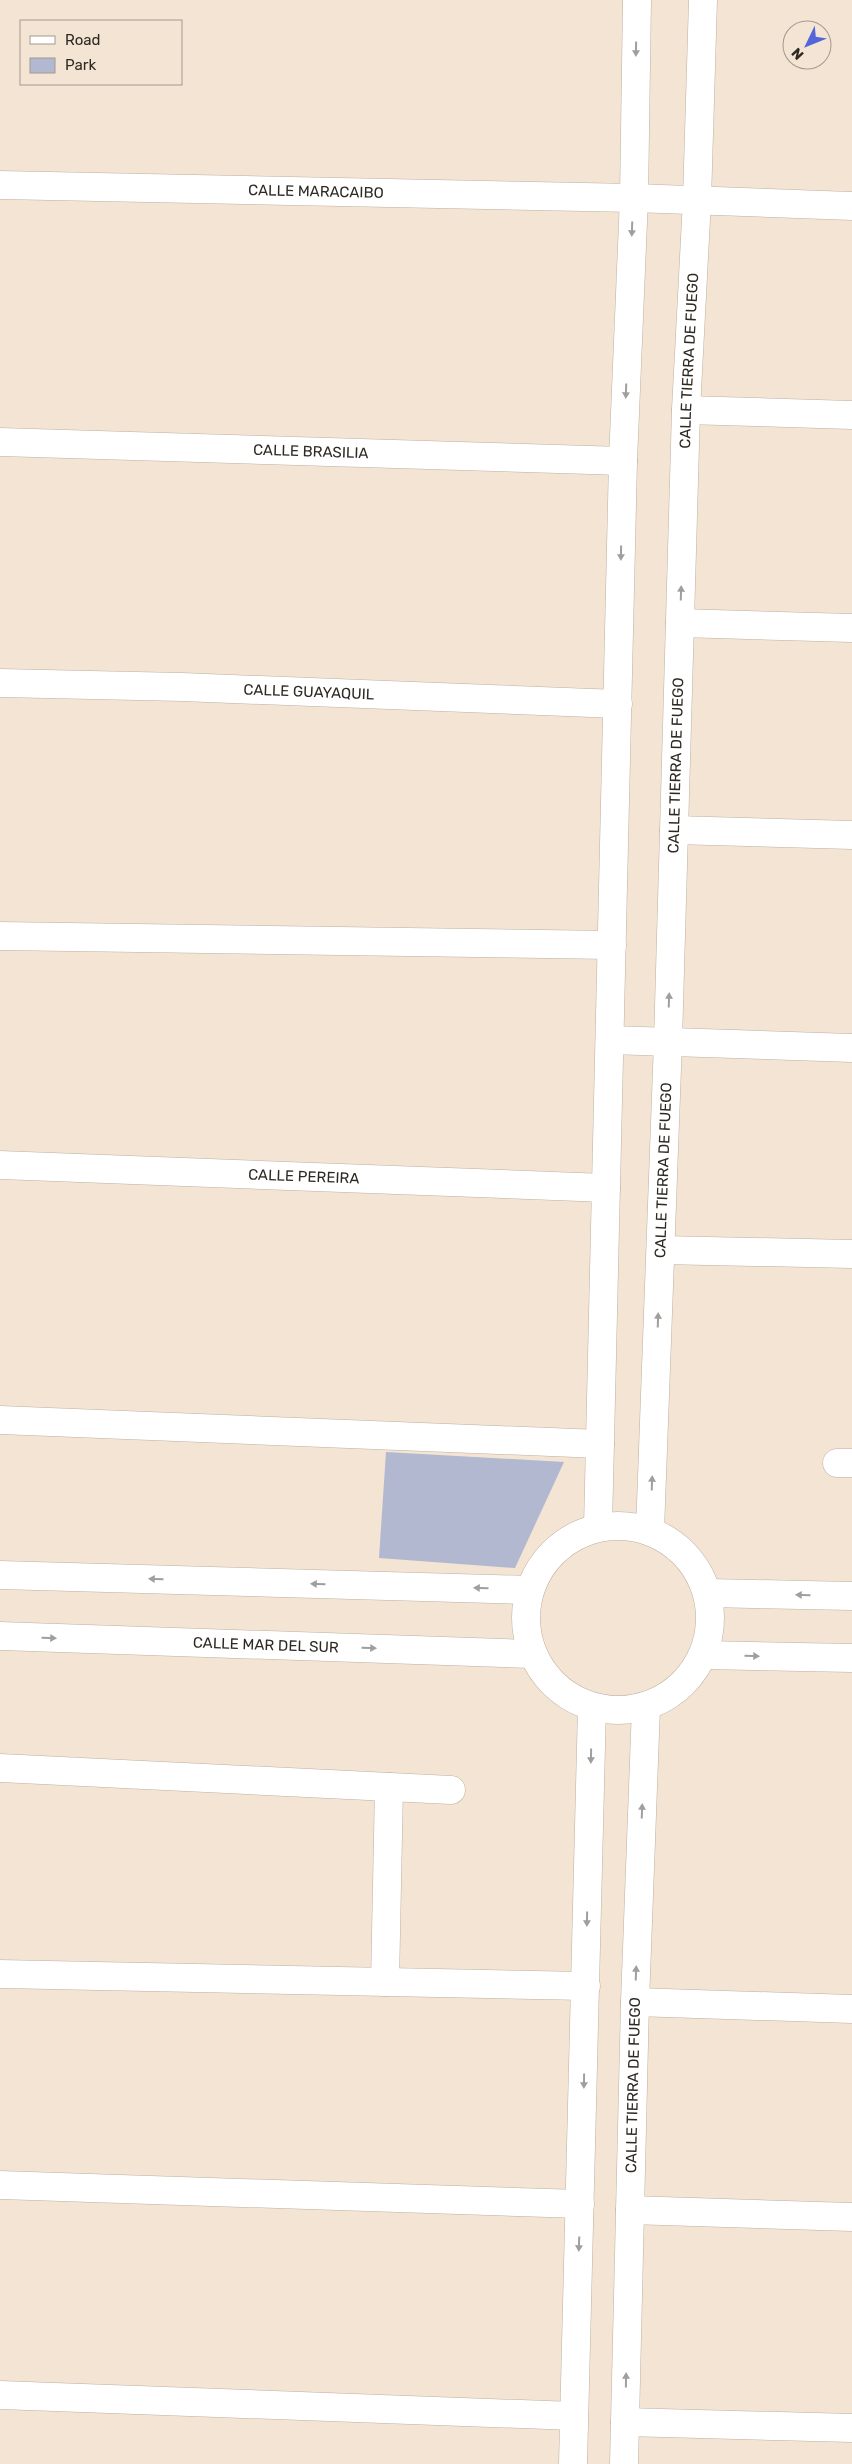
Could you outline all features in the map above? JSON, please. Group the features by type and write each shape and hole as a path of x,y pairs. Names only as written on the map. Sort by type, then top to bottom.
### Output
{"street":[{"path":"598,1528 623,461 634,198 637,0"},
{"name":"CALLE TIERRA DE FUEGO","path":"650,1531 668,1041 686,410 698,200 703,0"},
{"name":"CALLE MARACAIBO","path":"0,185 634,198 852,206"},
{"path":"686,410 852,415"},
{"name":"CALLE BRASILIA","path":"0,442 623,461"},
{"path":"680,623 852,628"},
{"name":"CALLE GUAYAQUIL","path":"0,683 182,687 618,704"},
{"path":"674,830 852,835"},
{"path":"0,936 612,945"},
{"path":"610,1040 852,1048"},
{"name":"CALLE PEREIRA","path":"0,1165 606,1188"},
{"path":"660,1250 852,1254"},
{"path":"0,1420 600,1444"},
{"path":"624,1525 650,1531 686,1555 708,1594 711,1625 704,1655 681,1688 646,1707 592,1707 556,1687 532,1654 525,1621 530,1590 545,1561 568,1540 598,1528 624,1525"},
{"path":"0,1575 530,1590"},
{"path":"708,1594 852,1596"},
{"name":"CALLE MAR DEL SUR","path":"0,1636 532,1654"},
{"path":"704,1655 852,1658"},
{"path":"572,2464 592,1707"},
{"name":"CALLE TIERRA DE FUEGO","path":"624,2464 635,2002 646,1707"},
{"path":"0,1768 451,1790"},
{"path":"385,1982 389,1788"},
{"path":"0,1974 586,1986"},
{"path":"635,2002 852,2008"},
{"path":"0,2185 580,2204"},
{"path":"630,2210 852,2217"},
{"path":"0,2395 574,2416"},
{"path":"625,2422 852,2428"}],"green space":[{"path":"386,1452 564,1462 515,1568 379,1558"}]}
